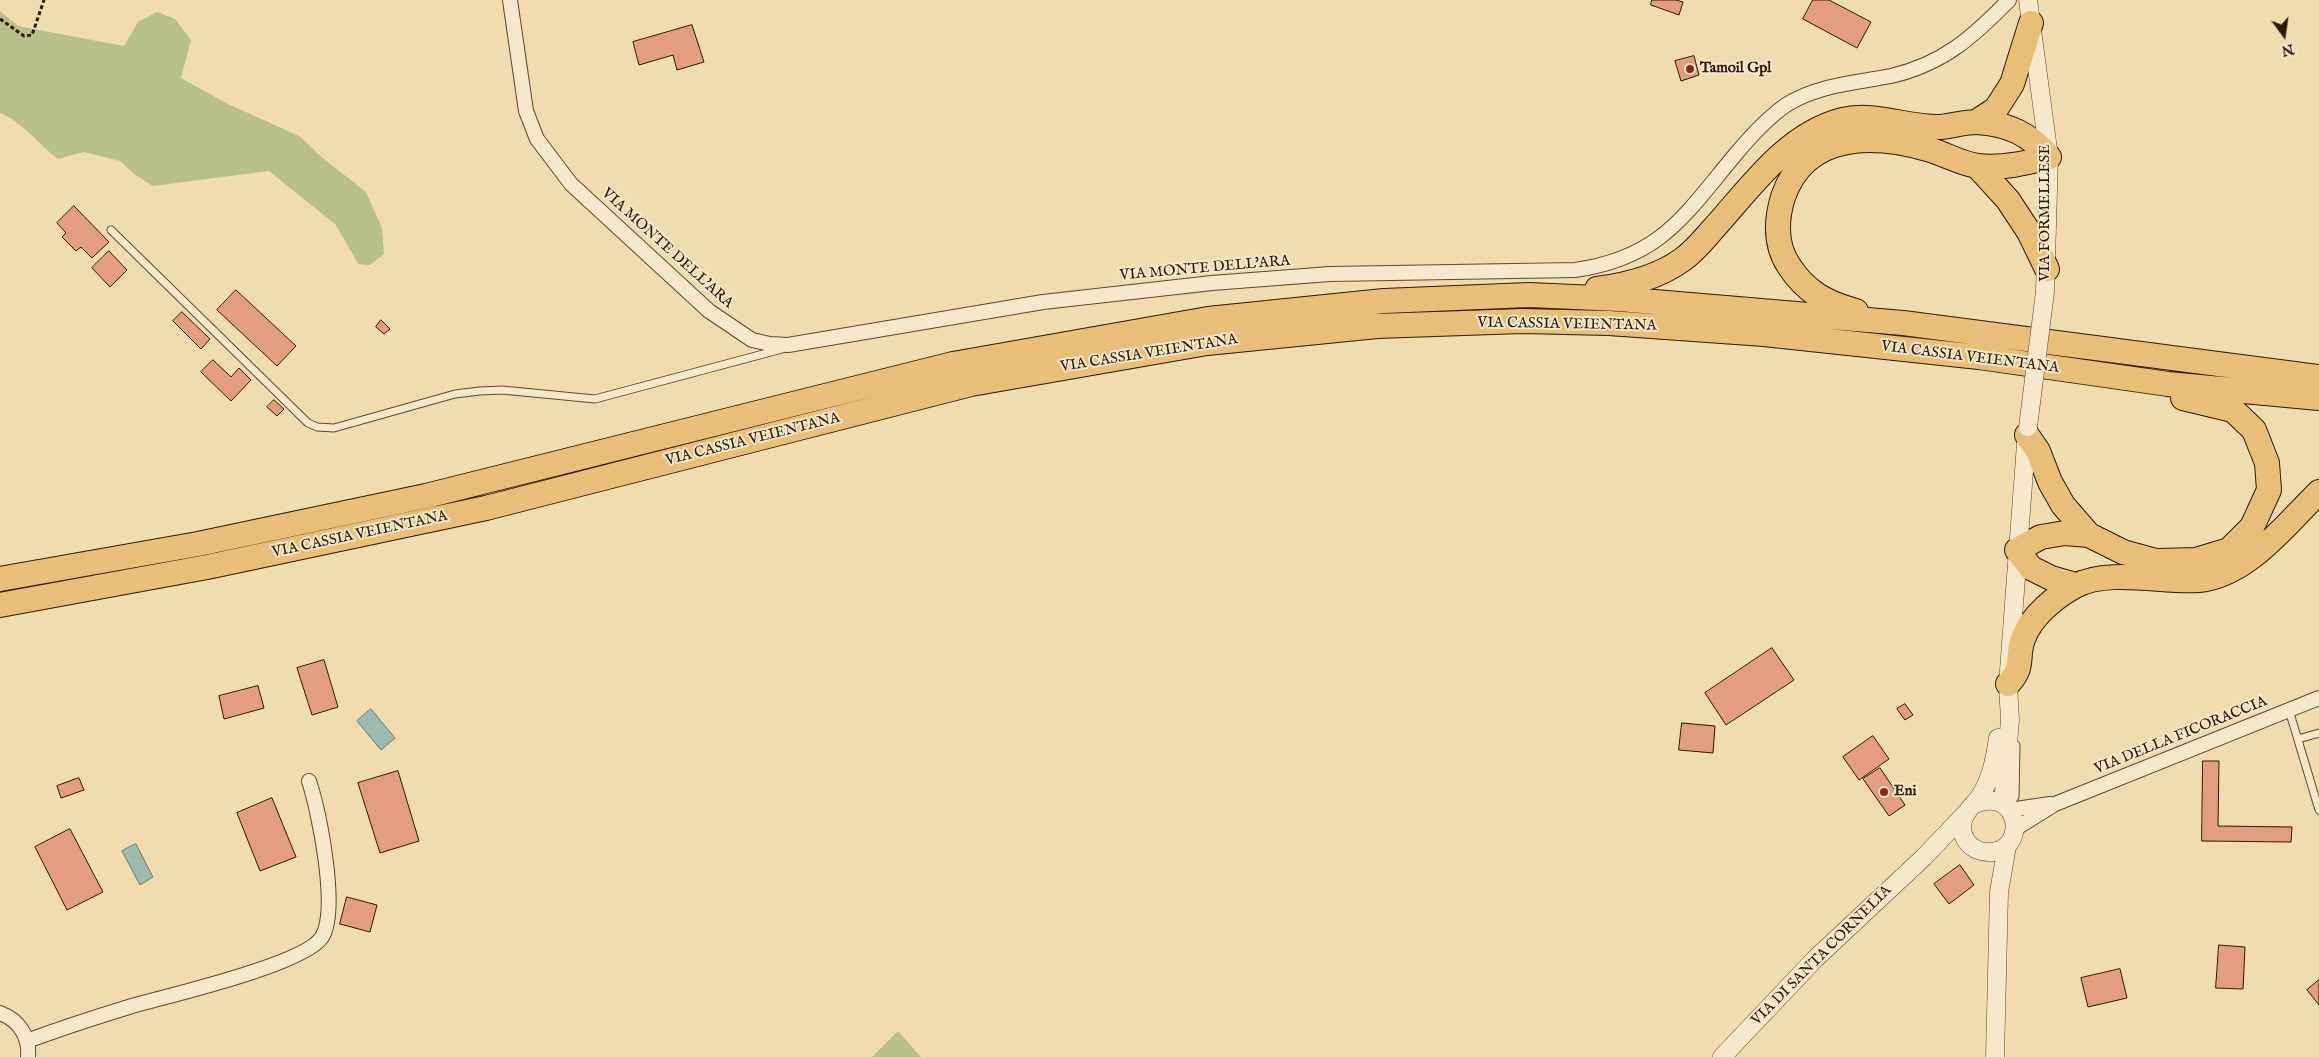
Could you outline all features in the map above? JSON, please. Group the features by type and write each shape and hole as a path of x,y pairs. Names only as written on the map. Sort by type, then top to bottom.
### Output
{"highway":[{"path":"1976,122 1996,108 2012,84 2030,12"},
{"path":"1529,295 1614,287 1656,276 1693,251 1779,156 1802,138 1828,124 1860,118 1920,127 1954,126 1976,122 2002,126 2025,134 2037,143 2049,157 2014,165 1977,166 1930,150 1868,139 1850,141 1828,148 1808,159 1793,177 1784,196 1777,219 1778,241 1786,261 1800,284 1830,303 1904,323"},
{"path":"1977,166 2008,200 2029,232 2046,280"},
{"name":"VIA CASSIA VEIENTANA","path":"0,579 198,544 426,496 953,364 1208,318 1384,301 1529,295 1619,299 1904,323 2319,376"},
{"name":"VIA CASSIA VEIENTANA","path":"0,605 208,567 486,508 970,384 1207,343 1377,326 1522,321 1609,323 1764,334 1979,357 2168,384 2319,398"},
{"path":"2027,431 2063,506 2089,535 2123,552 2156,561 2196,560 2229,550 2252,527 2269,490 2267,463 2254,430 2233,410 2180,397 2168,384"},
{"path":"2008,684 2018,674 2023,639 2039,612 2076,585 2097,580 2131,577 2200,580 2219,576 2252,557 2319,492"},
{"path":"2076,585 2051,578 2031,568 2017,550 2041,537 2065,533 2089,535"}],"street":[{"name":"VIA MONTE DELL'ARA","path":"510,0 526,111 537,139 572,184 709,312 752,340 770,344 806,342 1043,302 1212,283 1330,274 1575,270 1608,264 1641,250 1676,226 1764,123 1785,106 1802,96 1822,89 1892,75 1935,61 1953,51 1977,32 2010,0"},
{"name":"VIA FORMELLESE","path":"2008,684 2027,431 2046,280 2049,157 2030,12"},
{"path":"2008,684 2010,720 2006,807 2015,822 2015,830 1999,849 1983,852 1969,844 1962,829 1970,809 1980,796 1991,770 2008,684"},
{"name":"VIA DELLA FICORACCIA","path":"2015,830 2056,804 2319,698"},
{"path":"27,1041 96,1017 250,972 298,954 315,945 326,929 329,912 322,828 309,780"},
{"path":"1970,809 1990,800 2006,807"},
{"name":"VIA DELLA FICORACCIA","path":"2006,807 2056,804"},
{"name":"VIA DI SANTA CORNELIA","path":"1722,1057 1815,959 1924,857 1970,809"},
{"name":"VIA DI SANTA CORNELIA","path":"1924,857 1947,848 1969,844"},
{"path":"1995,1057 1999,849"},
{"path":"0,1013 17,1023 27,1041 28,1057"}],"lane":[{"path":"111,230 308,423 317,427 344,426 465,392 502,390 588,399 603,397 806,342"},
{"path":"2288,710 2319,810"},
{"path":"2298,739 2319,733"}],"path":[{"path":"0,19 24,36 32,36 44,0"}],"green space":[{"path":"0,11 18,26 124,46 138,22 157,12 175,19 191,40 181,78 228,104 299,136 324,159 366,192 382,228 384,254 370,265 358,264 336,225 269,171 153,186 134,174 120,161 84,152 58,159 16,122 0,113"},
{"path":"898,1031 921,1057 872,1057"}],"shaded area":[{"path":"371,709 395,738 381,750 357,721"},
{"path":"136,844 153,877 140,885 122,851"}],"building":[{"path":"1652,0 1676,0 1683,2 1679,15 1651,5"},
{"path":"1813,0 1829,0 1871,22 1857,48 1803,19"},
{"path":"692,25 704,62 677,70 673,55 639,65 633,42"},
{"path":"1694,56 1699,75 1681,81 1675,61"},
{"path":"74,206 109,242 92,258 81,247 76,251 62,237 66,233 57,223"},
{"path":"109,251 127,270 110,287 92,268"},
{"path":"236,290 296,346 277,366 217,310"},
{"path":"182,312 210,339 201,349 173,321"},
{"path":"381,320 390,329 384,334 376,327"},
{"path":"213,360 231,377 239,368 251,380 231,401 201,372"},
{"path":"274,400 284,409 277,416 267,407"},
{"path":"1772,648 1794,680 1726,725 1705,693"},
{"path":"324,660 338,707 312,715 297,668"},
{"path":"258,686 264,708 224,719 219,696"},
{"path":"1905,704 1913,715 1905,720 1897,709"},
{"path":"1682,723 1715,726 1713,753 1679,750"},
{"path":"1873,736 1889,759 1859,780 1843,757"},
{"path":"2203,761 2219,761 2218,826 2292,827 2291,842 2202,841"},
{"name":"Eni","path":"1880,768 1905,805 1889,816 1863,779"},
{"path":"398,771 419,841 380,853 358,783"},
{"path":"79,778 84,790 61,798 57,786"},
{"path":"272,798 296,857 260,871 237,813"},
{"path":"70,829 103,892 67,910 35,847"},
{"path":"1960,865 1974,885 1949,904 1934,884"},
{"path":"347,897 377,905 370,932 340,924"},
{"path":"2219,945 2245,947 2243,989 2216,988"},
{"path":"2120,969 2127,998 2088,1007 2081,978"},
{"path":"2319,980 2319,1005 2307,990"}],"place":[{"name":"Tamoil Gpl","path":"1690,69"},
{"name":"Eni","path":"1884,792"}]}
